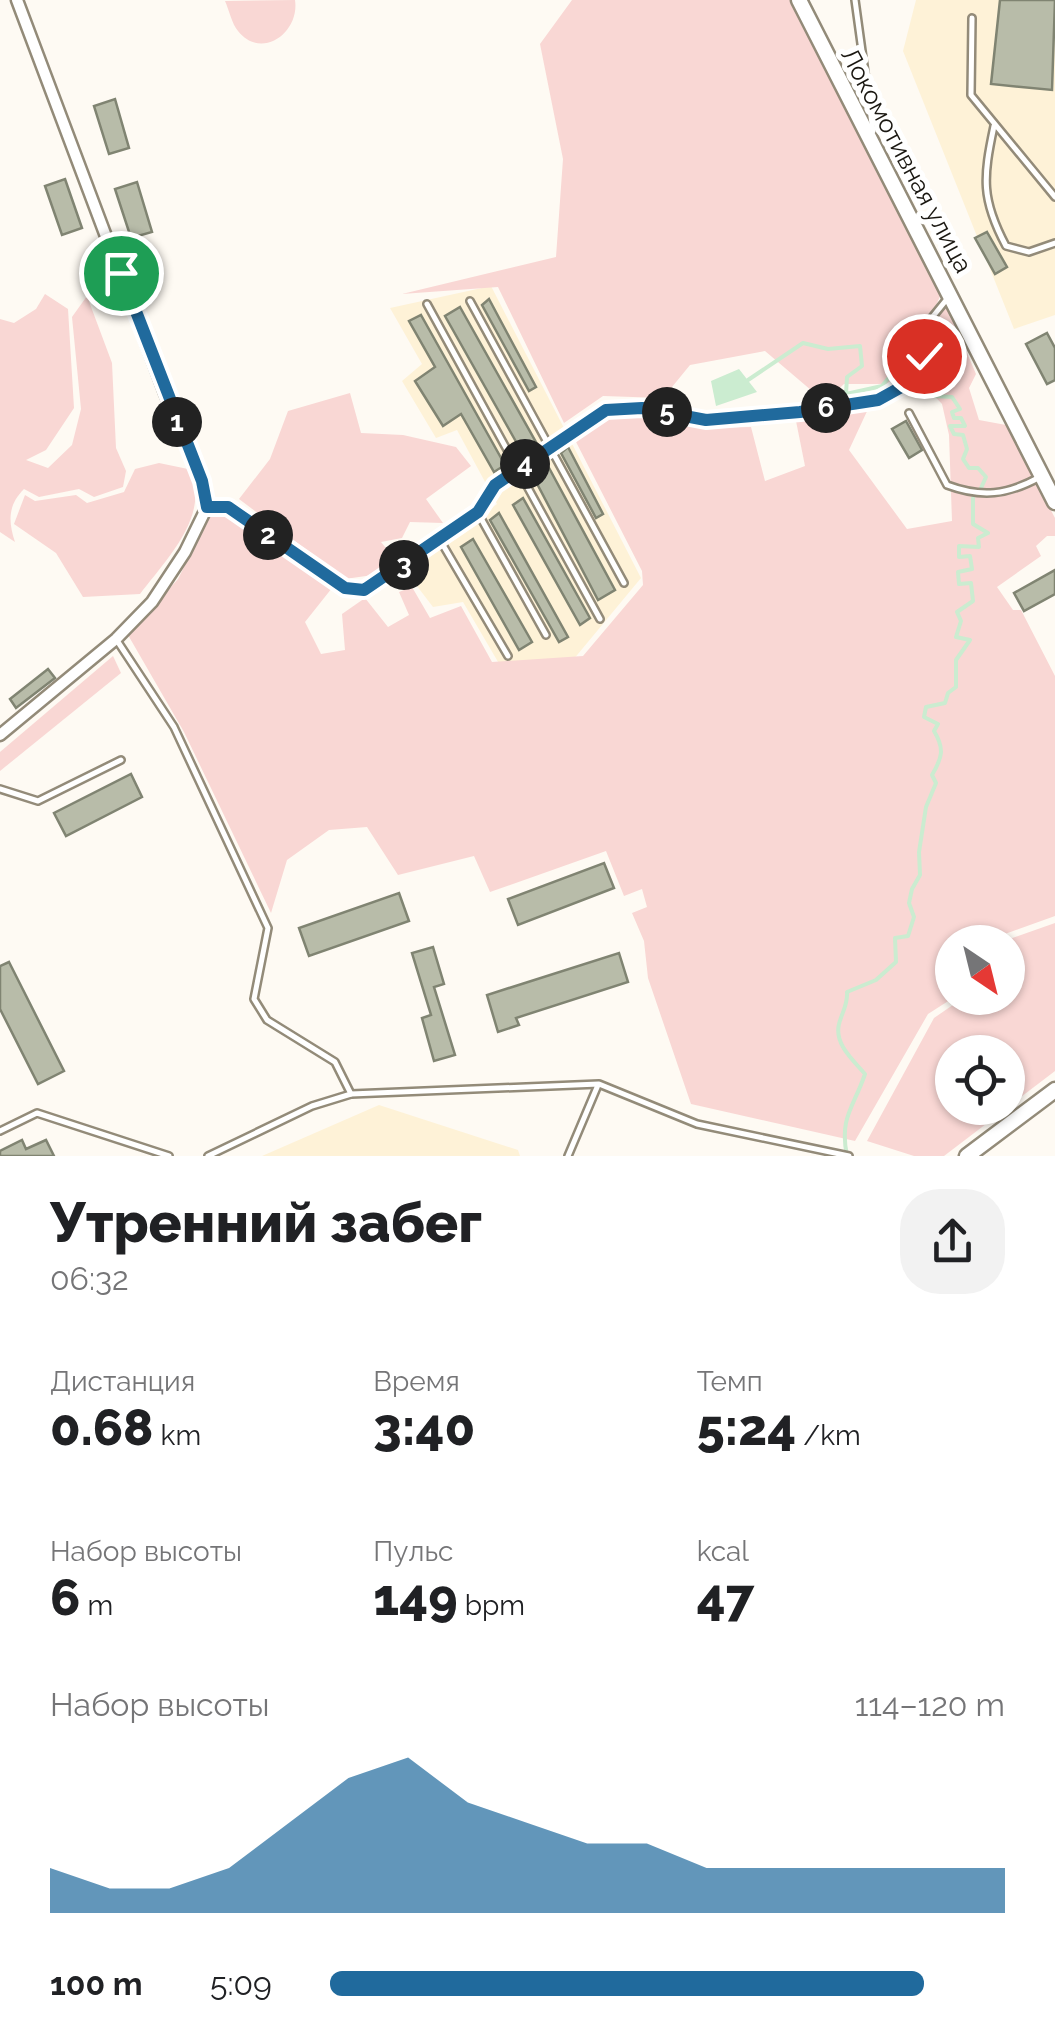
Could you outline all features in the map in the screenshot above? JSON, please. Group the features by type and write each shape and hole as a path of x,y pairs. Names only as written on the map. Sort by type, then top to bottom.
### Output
{"street":[{"path":"0,735 5,726 116,639 152,602 186,552 207,507 202,481 17,0"},
{"name":"Локомотивная улица","path":"800,0 1055,502"},
{"path":"967,1156 1055,1090"}],"lane":[{"path":"855,0 875,144"},
{"path":"972,18 971,95 1055,197"},
{"path":"994,126 984,175 988,212 1006,246 1029,252 1055,243"},
{"path":"207,507 228,507 345,588 364,590 478,512 495,485 606,410 642,408 706,420 878,400 914,380 924,356 930,320 951,292"},
{"path":"470,301 624,583"},
{"path":"427,304 600,620"},
{"path":"909,413 947,485 988,495 1006,493 1042,476"},
{"path":"478,512 546,635"},
{"path":"440,540 508,656"},
{"path":"116,639 174,727 268,928 254,999 267,1020 334,1062 351,1094"},
{"path":"0,788 38,800 121,760"},
{"path":"568,1156 599,1084"},
{"path":"208,1156 312,1106 351,1094 599,1084 697,1124 849,1156"},
{"path":"0,1131 37,1113 169,1156"}],"shaded area":[{"path":"295,0 292,23 268,43 248,40 238,31 225,1"},
{"path":"572,0 794,0 943,290 911,360 887,384 844,384 825,402 765,351 690,365 663,398 603,396 564,423 498,287 402,294 556,257 563,159 540,44"},
{"path":"916,0 1055,0 1055,315 1014,329 903,51"},
{"path":"491,286 641,578 573,660 501,667 463,602 433,607 407,573 497,504 457,430 436,438 402,381 422,364 390,308"},
{"path":"45,294 68,309 74,408 46,450 26,460 48,468 72,445 81,409 72,317 87,296 112,363 116,448 126,471 123,487 94,497 79,489 39,497 24,489 11,514 15,542 0,532 0,319 14,323 36,309"},
{"path":"946,304 976,374 969,388 979,420 1006,425 1055,518 1055,536 1047,536 1036,546 1041,556 997,587 1013,610 1021,610 1055,676 1055,916 1025,927 935,925 935,1010 928,1014 855,1141 691,1104 648,978 644,941 632,913 647,907 642,889 624,896 606,851 490,892 474,856 398,875 367,827 329,830 287,860 271,913 184,732 128,635 178,579 211,513 228,514 332,588 305,622 321,654 345,650 342,614 365,598 388,627 409,615 399,592 412,587 430,618 461,606 492,662 583,656 643,585 642,571 573,436 608,416 669,417 704,428 751,427 765,481 805,466 796,421 869,407 849,450 907,529 952,521 949,435 942,404 925,386 932,325"},
{"path":"739,369 757,392 716,406 711,381"},
{"path":"350,393 361,433 403,435 456,447 471,466 426,499 443,523 410,522 402,538 381,542 395,559 373,575 345,579 239,499 270,459 288,411"},
{"path":"159,463 188,469 195,502 183,535 140,594 83,597 56,553 14,524 25,495 35,501 76,495 87,503 124,492 135,469"},
{"path":"113,656 121,673 0,771 0,752"},
{"path":"1055,923 1055,1071 1025,1094 1025,1035 935,1035 935,1125 985,1125 944,1156 914,1156 867,1141 934,1018 1025,1015 1025,934"},
{"path":"379,1105 518,1150 520,1156 262,1156"}],"building":[{"path":"1000,0 1055,0 1052,90 991,84"},
{"path":"115,99 129,148 109,154 94,106"},
{"path":"65,179 82,228 62,235 45,186"},
{"path":"137,182 152,232 131,238 115,189"},
{"path":"987,232 1007,267 995,274 975,238"},
{"path":"489,299 536,387 529,391 482,305"},
{"path":"460,307 537,444 523,454 445,316"},
{"path":"421,315 505,465 494,472 461,414 443,426 415,381 435,367 409,321"},
{"path":"1047,333 1055,348 1055,380 1047,384 1026,344"},
{"path":"906,421 922,450 909,458 892,429"},
{"path":"568,447 603,514 596,518 561,453"},
{"path":"548,466 615,590 598,600 533,476"},
{"path":"523,498 590,618 580,625 513,505"},
{"path":"499,513 568,637 559,642 490,520"},
{"path":"473,539 532,642 519,650 461,547"},
{"path":"1055,570 1055,594 1024,611 1014,593"},
{"path":"48,669 55,678 16,708 10,699"},
{"path":"131,774 142,797 66,836 54,813"},
{"path":"604,863 614,888 518,925 508,899"},
{"path":"399,893 409,921 309,956 299,928"},
{"path":"433,947 444,984 434,987 455,1055 434,1061 422,1018 431,1015 412,953"},
{"path":"619,953 628,982 516,1018 519,1025 498,1032 487,995"},
{"path":"9,962 64,1071 38,1084 0,1009 0,966"},
{"path":"22,1140 26,1149 46,1140 54,1156 0,1156 0,1151"}],"waterway":[{"path":"748,380 803,343 828,349 860,346 862,366 847,377 846,394 882,386 895,370 902,377"},
{"path":"916,387 925,386 935,396 952,397 960,409 952,412 965,426 950,426 954,434 963,435 967,449 963,459 969,468 978,468 986,477 981,488"},
{"path":"847,1156 846,1122 865,1074 842,1045 839,1024 847,992 876,980 896,962 895,938 908,936 914,917 909,903 920,875 919,852 926,807 936,783 932,775 941,753 934,731 938,724 924,717 926,707 945,703 948,693 956,687 956,660 970,640 956,637 961,621 957,612 973,601 971,583 959,584 958,572 972,569 970,556 959,557 959,546 979,547 978,538 988,533 973,524 973,498"}],"route":[{"path":"121,273 202,481 207,507 228,507 345,588 364,590 478,512 495,485 606,410 642,408 706,420 878,400 914,380 924,356"}]}
